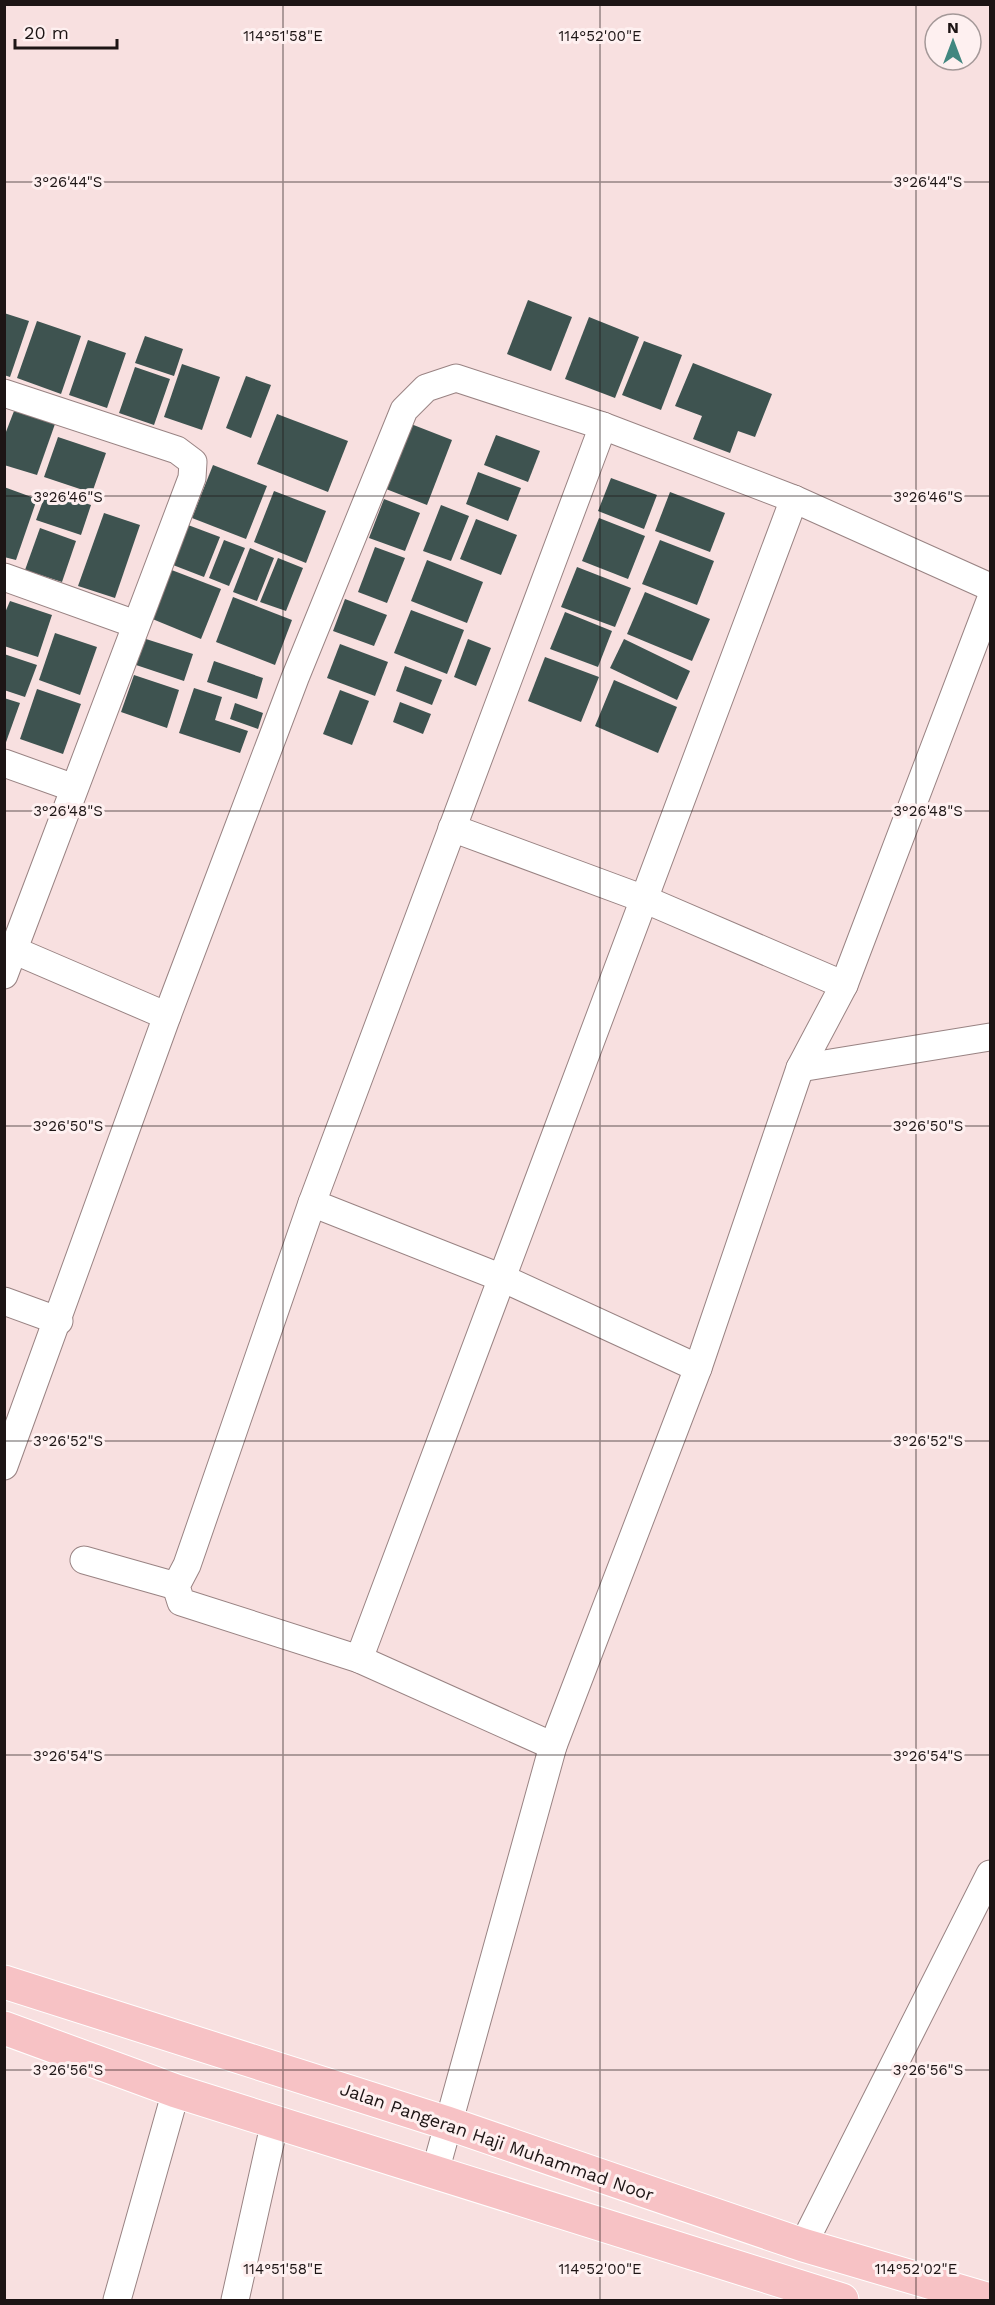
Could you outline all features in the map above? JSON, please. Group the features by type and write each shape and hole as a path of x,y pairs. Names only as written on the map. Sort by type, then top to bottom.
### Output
{"main road":[{"name":"Jalan Pangeran Haji Muhammad Noor","path":"4,1982 447,2123 803,2245 990,2300"},
{"path":"4,2028 176,2091 842,2301"}],"street":[{"path":"4,1466 59,1321 167,1016 295,678 404,410 426,388 456,378 603,426 794,499 990,587"},
{"path":"4,393 177,450 193,462 192,478 74,788 9,947 4,975"},
{"path":"553,1746 359,1659 182,1602 176,1586 187,1565 312,1203 603,426"},
{"path":"359,1659 794,499"},
{"path":"4,577 135,624"},
{"path":"435,2172 553,1746 698,1368 800,1068 844,985 990,601"},
{"path":"4,763 74,788"},
{"path":"453,828 644,899 844,985"},
{"path":"9,947 167,1016"},
{"path":"800,1068 990,1036"},
{"path":"312,1203 502,1278 698,1368"},
{"path":"4,1301 59,1321"},
{"path":"84,1560 176,1586"},
{"path":"803,2245 990,1874"},
{"path":"117,2301 176,2091"},
{"path":"235,2301 275,2121"}],"building":[{"path":"528,300 572,317 551,371 507,354"},
{"path":"4,313 29,321 10,377 4,375"},
{"path":"589,317 639,337 615,398 565,379"},
{"path":"37,321 81,336 61,394 17,378"},
{"path":"145,336 183,349 174,376 135,363"},
{"path":"88,340 126,353 107,408 69,395"},
{"path":"644,341 682,355 661,410 622,395"},
{"path":"693,363 772,394 755,437 738,431 730,453 693,439 702,416 675,406"},
{"path":"182,364 220,377 202,430 164,417"},
{"path":"135,367 170,379 154,425 119,413"},
{"path":"246,376 271,385 251,438 226,428"},
{"path":"14,411 55,424 37,475 4,465 4,437"},
{"path":"277,414 348,441 328,492 257,464"},
{"path":"411,424 452,440 427,505 386,489"},
{"path":"496,435 540,451 528,482 484,465"},
{"path":"58,437 106,453 92,493 44,477"},
{"path":"213,465 267,486 246,539 192,518"},
{"path":"478,472 521,488 508,521 466,504"},
{"path":"611,478 657,495 644,529 598,511"},
{"path":"4,487 37,499 16,560 4,557"},
{"path":"47,490 91,505 81,535 36,520"},
{"path":"274,491 326,511 306,563 254,542"},
{"path":"670,492 725,513 710,552 655,531"},
{"path":"384,499 420,513 405,551 369,538"},
{"path":"441,505 469,516 451,561 423,551"},
{"path":"104,513 140,525 115,598 78,586"},
{"path":"599,518 645,536 628,579 582,561"},
{"path":"476,519 517,535 501,575 460,559"},
{"path":"188,525 220,537 204,577 173,565"},
{"path":"40,528 76,541 62,582 25,570"},
{"path":"224,540 245,548 229,586 209,578"},
{"path":"660,540 714,561 697,605 642,584"},
{"path":"375,547 405,558 387,603 358,592"},
{"path":"250,548 274,558 257,601 233,592"},
{"path":"278,558 303,568 286,611 260,602"},
{"path":"427,560 483,582 467,623 411,601"},
{"path":"577,567 631,588 615,627 561,607"},
{"path":"169,569 221,589 201,639 150,618"},
{"path":"645,592 710,619 692,661 627,634"},
{"path":"233,597 292,620 275,665 216,642"},
{"path":"345,599 387,615 374,646 333,631"},
{"path":"10,601 52,615 38,657 4,646 4,615"},
{"path":"411,610 464,630 447,674 394,653"},
{"path":"565,612 612,631 598,667 550,649"},
{"path":"55,633 97,647 80,695 39,680"},
{"path":"146,639 193,654 184,681 136,665"},
{"path":"468,639 491,648 476,686 454,677"},
{"path":"624,639 690,671 677,700 610,668"},
{"path":"340,644 388,662 375,696 327,678"},
{"path":"4,654 37,665 25,697 4,690"},
{"path":"545,657 599,677 581,722 528,701"},
{"path":"214,661 263,678 257,699 207,682"},
{"path":"405,666 442,680 432,705 396,691"},
{"path":"134,675 179,690 167,728 121,712"},
{"path":"614,680 677,707 658,753 595,726"},
{"path":"194,688 222,697 215,720 248,731 240,753 179,733"},
{"path":"37,689 81,704 63,754 20,739"},
{"path":"340,690 369,701 352,745 323,734"},
{"path":"4,698 20,703 5,745 4,745"},
{"path":"400,702 431,714 423,734 393,722"},
{"path":"235,703 263,713 258,729 230,719"}]}
